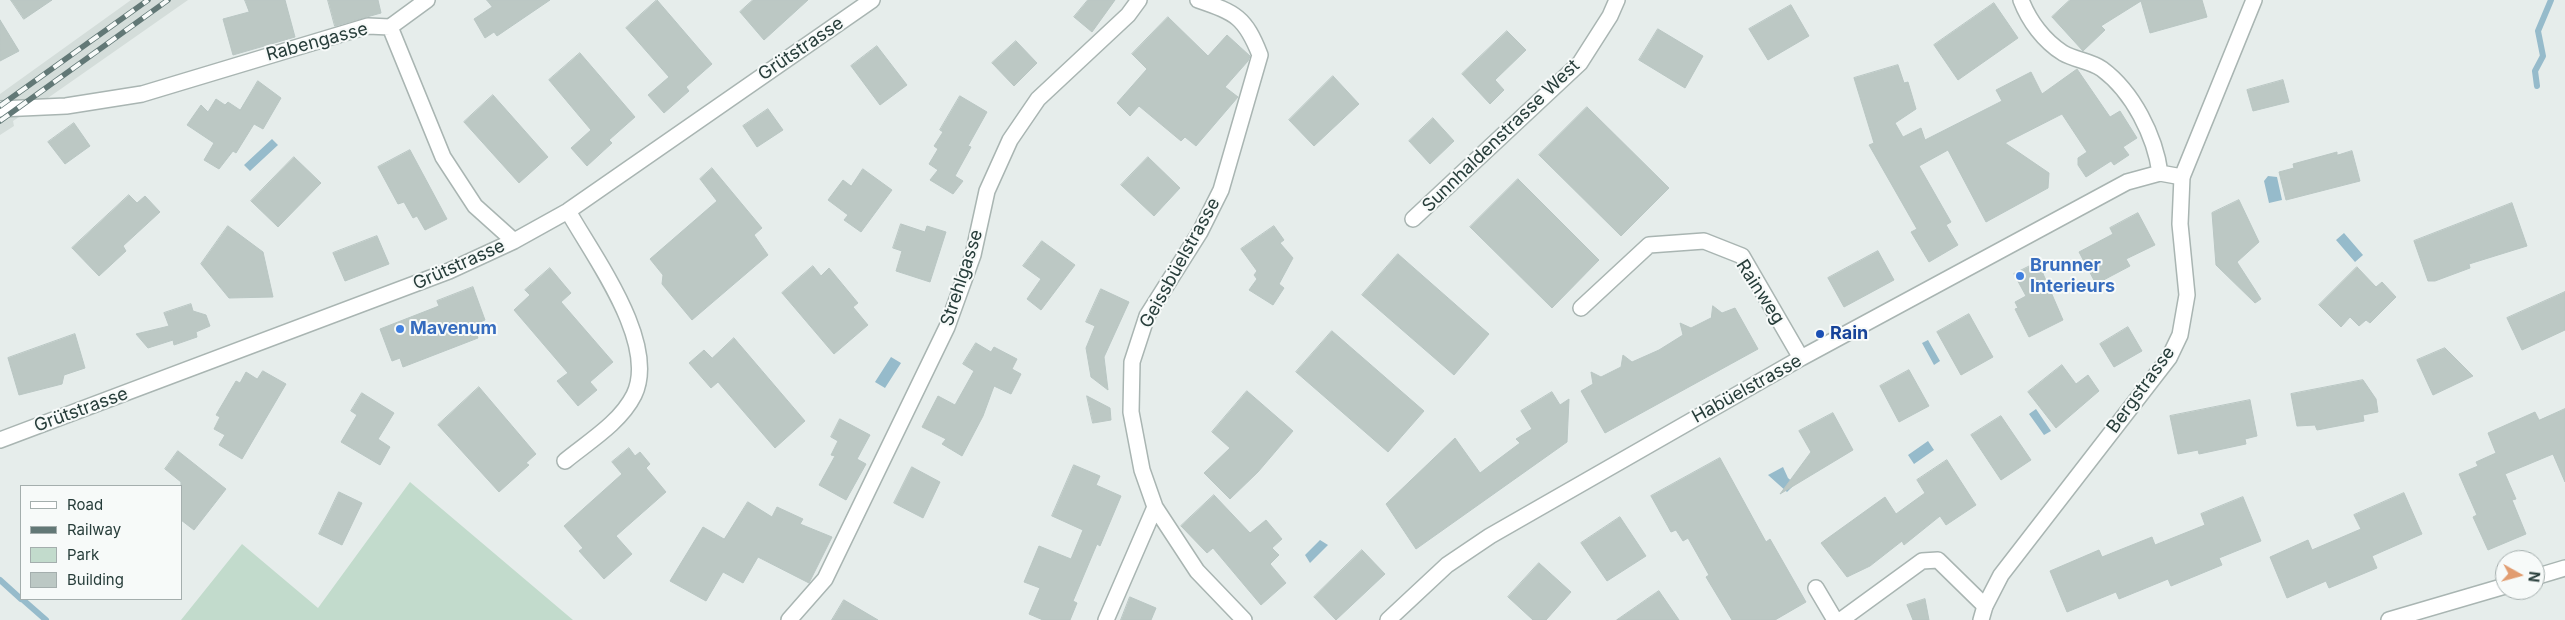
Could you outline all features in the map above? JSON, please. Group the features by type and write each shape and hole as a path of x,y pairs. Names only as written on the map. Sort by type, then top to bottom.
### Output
{"street":[{"path":"390,27 427,0"},
{"name":"Grütstrasse","path":"0,440 382,298 450,271 514,241 568,211 872,0"},
{"name":"Strehlgasse","path":"789,620 822,585 847,538 948,327 973,255 987,191 1010,140 1038,99 1128,15 1139,0"},
{"name":"Geissbüelstrasse","path":"1198,0 1222,8 1240,18 1252,34 1260,55 1221,190 1200,232 1147,316 1132,362 1131,412 1142,470 1155,507 1197,571 1244,620"},
{"name":"Sunnhaldenstrasse West","path":"1414,219 1578,66 1610,16 1617,0"},
{"path":"2021,0 2036,27 2047,40 2064,53 2100,68 2114,80 2143,121 2154,145 2160,173"},
{"name":"Bergstrasse","path":"1840,620 1922,561 1938,560 1983,613 2007,567 2169,358 2186,313 2187,295 2180,224 2182,177 2254,0"},
{"name":"Rabengasse","path":"0,109 66,106 142,94 368,26 390,27 443,157 475,206 514,241"},
{"name":"Habüelstrasse","path":"1388,620 1447,565 1490,536 1801,358 2127,182 2160,173 2182,177"},
{"path":"565,461 624,410 634,395 640,368 636,337 615,294 568,211"},
{"name":"Rainweg","path":"1581,308 1649,244 1704,241 1742,256 1801,358"},
{"path":"1106,620 1155,507"},
{"path":"2545,574 2565,568"},
{"path":"1816,588 1835,620"},
{"path":"2389,620 2495,589"}],"shaded area":[{"path":"131,0 188,0 45,100 0,103 0,94"},
{"path":"0,115 22,115 13,121 14,126 0,135"}],"green space":[{"path":"410,482 573,620 181,620 242,544 318,608"}],"water":[{"path":"272,139 278,145 250,171 244,165"},
{"path":"2268,176 2277,177 2282,200 2269,203 2264,181"},
{"path":"2344,233 2363,255 2355,262 2336,240"},
{"path":"1928,340 1940,361 1934,365 1922,343"},
{"path":"891,357 901,363 885,388 875,382"},
{"path":"2036,409 2051,431 2044,435 2029,414"},
{"path":"1928,441 1934,450 1914,464 1908,455"},
{"path":"1783,467 1788,478 1795,484 1787,492 1768,475"},
{"path":"1320,540 1328,545 1310,563 1305,555"}],"building":[{"path":"11,0 52,0 24,19"},
{"path":"245,0 285,0 295,37 233,55 223,19 249,12"},
{"path":"328,0 378,0 381,13 335,26"},
{"path":"487,0 550,0 497,36 494,32 485,38 474,19 492,7"},
{"path":"657,0 712,64 686,87 689,91 664,113 648,95 669,77 626,28"},
{"path":"753,0 808,0 764,40 740,12"},
{"path":"1088,0 1115,0 1092,32 1074,17"},
{"path":"2070,0 2202,0 2207,17 2150,33 2141,1 2101,26 2105,30 2083,51 2052,17"},
{"path":"1994,3 2018,38 1958,80 1934,45"},
{"path":"1791,5 1809,36 1768,60 1749,29"},
{"path":"1168,17 1208,56 1227,35 1250,56 1248,61 1225,87 1238,97 1196,146 1185,137 1181,141 1139,106 1130,116 1117,103 1147,69 1132,54"},
{"path":"0,20 19,51 0,61"},
{"path":"1658,29 1703,56 1685,88 1639,60"},
{"path":"1507,31 1526,50 1495,80 1504,90 1490,104 1462,74"},
{"path":"1016,41 1037,63 1014,86 992,63"},
{"path":"877,46 907,85 880,105 851,66"},
{"path":"580,53 635,117 609,140 612,143 587,166 571,148 591,130 549,80"},
{"path":"1898,65 1904,83 1908,82 1916,109 1895,123 1903,137 1921,128 1925,140 2002,101 1996,90 2031,72 2042,94 2077,69 2110,117 2120,111 2137,138 2123,147 2129,155 2114,165 2111,161 2086,177 2078,165 2078,158 2087,152 2062,114 2005,143 2049,173 2048,188 1986,222 1948,150 1919,166 1951,222 1946,225 1958,245 1929,262 1911,232 1917,229 1869,145 1874,143 1854,78"},
{"path":"1333,76 1359,104 1314,146 1289,120"},
{"path":"2283,80 2289,102 2253,111 2247,90"},
{"path":"258,81 281,98 263,129 254,124 236,153 233,151 219,169 204,160 214,143 187,125 201,105 208,112 216,99 225,105 228,102 240,110"},
{"path":"493,95 548,157 519,183 464,122"},
{"path":"960,96 987,112 968,146 971,147 955,176 963,181 953,194 930,180 938,170 929,164 938,149 934,146 943,132 940,130"},
{"path":"1587,107 1669,188 1621,236 1539,155"},
{"path":"768,109 783,130 757,147 743,126"},
{"path":"1433,118 1454,141 1430,164 1409,141"},
{"path":"74,123 90,146 65,164 48,142"},
{"path":"410,150 447,219 425,230 417,216 413,218 404,202 398,204 378,167"},
{"path":"2352,151 2360,181 2286,200 2279,172 2294,168 2293,164 2337,152 2337,155"},
{"path":"294,157 321,183 278,227 251,201"},
{"path":"1148,157 1180,188 1154,216 1121,185"},
{"path":"712,168 762,228 754,235 768,255 692,320 662,284 663,275 650,259 717,201 700,179"},
{"path":"863,169 892,190 861,232 844,220 848,215 828,200 843,180 851,186"},
{"path":"1518,179 1599,260 1552,308 1470,227"},
{"path":"129,195 137,203 145,196 160,212 123,246 126,251 99,276 72,248"},
{"path":"2239,200 2259,242 2237,262 2261,299 2255,303 2216,265 2212,213"},
{"path":"2512,203 2527,246 2469,264 2470,268 2435,281 2428,281 2414,241"},
{"path":"2138,213 2155,245 2126,259 2130,266 2096,284 2079,252 2113,234 2110,228"},
{"path":"901,224 925,232 927,226 946,232 930,282 896,271 902,251 893,248"},
{"path":"228,226 263,252 273,297 229,298 201,264"},
{"path":"1274,226 1284,240 1280,243 1293,258 1279,284 1284,288 1273,305 1249,290 1257,279 1254,275 1257,271 1241,249"},
{"path":"377,236 389,264 345,281 333,253"},
{"path":"1042,241 1075,265 1041,310 1027,299 1041,279 1023,266"},
{"path":"1878,251 1894,280 1844,307 1828,278"},
{"path":"1398,254 1489,334 1454,375 1362,295"},
{"path":"2038,262 2063,320 2029,337 2015,309 2018,308 2015,302 2026,296 2014,274"},
{"path":"813,266 821,276 829,268 858,303 853,307 868,325 834,354 782,293"},
{"path":"2357,267 2376,287 2382,282 2396,297 2370,323 2366,320 2359,326 2350,317 2341,327 2319,305"},
{"path":"550,268 571,293 561,302 613,362 590,382 597,390 578,406 557,381 568,373 514,310 530,295 525,290"},
{"path":"473,287 485,320 473,325 478,338 403,367 400,358 392,361 380,329 439,306 437,301"},
{"path":"1101,289 1129,302 1104,357 1108,390 1091,377 1086,348 1095,326 1086,322"},
{"path":"2565,292 2565,330 2522,350 2507,318"},
{"path":"191,304 193,311 206,315 210,326 196,332 197,337 174,345 173,340 148,348 136,334 169,326 164,313"},
{"path":"1713,306 1722,313 1735,308 1758,349 1605,433 1581,391 1593,384 1591,372 1601,377 1621,367 1623,355 1632,362 1659,350 1683,335 1680,323 1691,328 1711,318"},
{"path":"1969,314 1993,357 1961,375 1937,332"},
{"path":"2128,327 2142,351 2114,367 2100,344"},
{"path":"1332,331 1424,411 1388,452 1296,372"},
{"path":"75,334 85,368 64,375 62,384 19,395 8,358"},
{"path":"734,338 805,421 775,448 718,382 711,388 689,363 704,350 712,358"},
{"path":"976,343 991,352 994,347 1017,359 1012,369 1021,374 1011,394 994,386 983,416 962,456 942,444 946,439 922,427 938,396 955,405 974,371 963,364"},
{"path":"2445,348 2473,376 2433,395 2417,360"},
{"path":"2062,365 2076,384 2088,375 2099,391 2056,428 2028,392"},
{"path":"1909,370 1929,406 1899,422 1880,386"},
{"path":"263,371 286,384 242,459 219,445 225,435 214,429 220,417 216,415 236,381 240,383 246,372 257,379"},
{"path":"2363,380 2376,399 2378,412 2363,415 2364,421 2317,430 2315,425 2297,426 2291,394"},
{"path":"479,387 536,454 526,463 529,465 499,492 438,425"},
{"path":"1247,391 1293,431 1258,472 1230,499 1204,473 1230,448 1212,432"},
{"path":"1552,392 1560,405 1569,399 1567,442 1416,549 1386,504 1455,438 1480,473 1520,443 1516,439 1532,429 1521,411"},
{"path":"362,393 394,413 378,439 390,447 380,465 341,442 357,415 351,411"},
{"path":"1087,396 1110,408 1111,420 1093,423"},
{"path":"2250,400 2257,436 2245,439 2246,444 2199,454 2198,450 2178,454 2170,416"},
{"path":"2565,409 2565,482 2553,454 2505,474 2516,499 2512,500 2526,534 2488,550 2473,517 2477,515 2459,474 2478,466 2476,462 2496,453 2488,433 2535,412 2539,420"},
{"path":"1833,413 1853,450 1780,494 1811,452 1799,431"},
{"path":"2001,416 2031,460 2001,480 1971,435"},
{"path":"840,419 870,435 857,459 866,464 846,500 819,485 835,456 831,455 838,441 831,437"},
{"path":"629,448 635,456 640,452 650,464 646,468 666,492 616,536 632,554 604,579 579,551 583,548 564,526 622,474 612,462"},
{"path":"178,451 226,489 194,530 182,521 181,482 165,469"},
{"path":"1720,458 1766,542 1770,539 1806,602 1775,620 1732,620 1706,577 1709,575 1688,538 1683,541 1676,530 1671,532 1651,496"},
{"path":"1947,460 1976,505 1946,525 1940,516 1904,545 1902,541 1870,566 1847,577 1821,543 1885,497 1896,514 1925,493 1917,480"},
{"path":"1074,465 1100,476 1096,485 1121,496 1100,546 1097,544 1073,601 1077,603 1070,620 1043,620 1029,614 1040,588 1024,582 1039,546 1071,559 1083,530 1052,516"},
{"path":"912,467 940,482 923,518 894,503"},
{"path":"339,492 362,503 342,545 319,534"},
{"path":"2404,493 2422,534 2372,556 2377,568 2329,588 2326,581 2287,598 2270,557 2308,540 2312,550 2361,529 2354,515"},
{"path":"1214,495 1250,533 1266,520 1282,539 1272,548 1279,555 1270,564 1286,583 1261,605 1213,548 1207,553 1181,526"},
{"path":"2243,497 2261,541 2219,558 2222,565 2171,586 2168,579 2119,599 2116,592 2067,612 2050,571 2099,550 2102,557 2152,537 2155,545 2205,525 2201,514"},
{"path":"748,502 772,517 777,507 803,519 800,524 832,537 809,583 758,557 743,583 723,572 706,601 670,581 703,527 724,539"},
{"path":"1620,517 1646,556 1607,581 1581,543"},
{"path":"1362,550 1385,574 1336,620 1314,597"},
{"path":"1539,563 1571,592 1546,620 1533,620 1508,597"},
{"path":"1659,591 1679,620 1617,620"},
{"path":"1130,597 1156,608 1151,620 1121,620"},
{"path":"1925,599 1929,620 1913,620 1907,605"},
{"path":"844,600 878,620 832,620"}],"waterway":[{"path":"2537,86 2535,71 2543,56 2538,31 2551,0"},
{"path":"0,580 20,598"},
{"path":"23,600 46,620"}],"railway":[{"path":"0,106 148,0"},
{"path":"0,121 168,0"}],"place":[{"name":"Brunner Interieurs","path":"2020,276"},
{"name":"Mavenum","path":"400,329"},
{"name":"Rain","path":"1820,334"}]}
